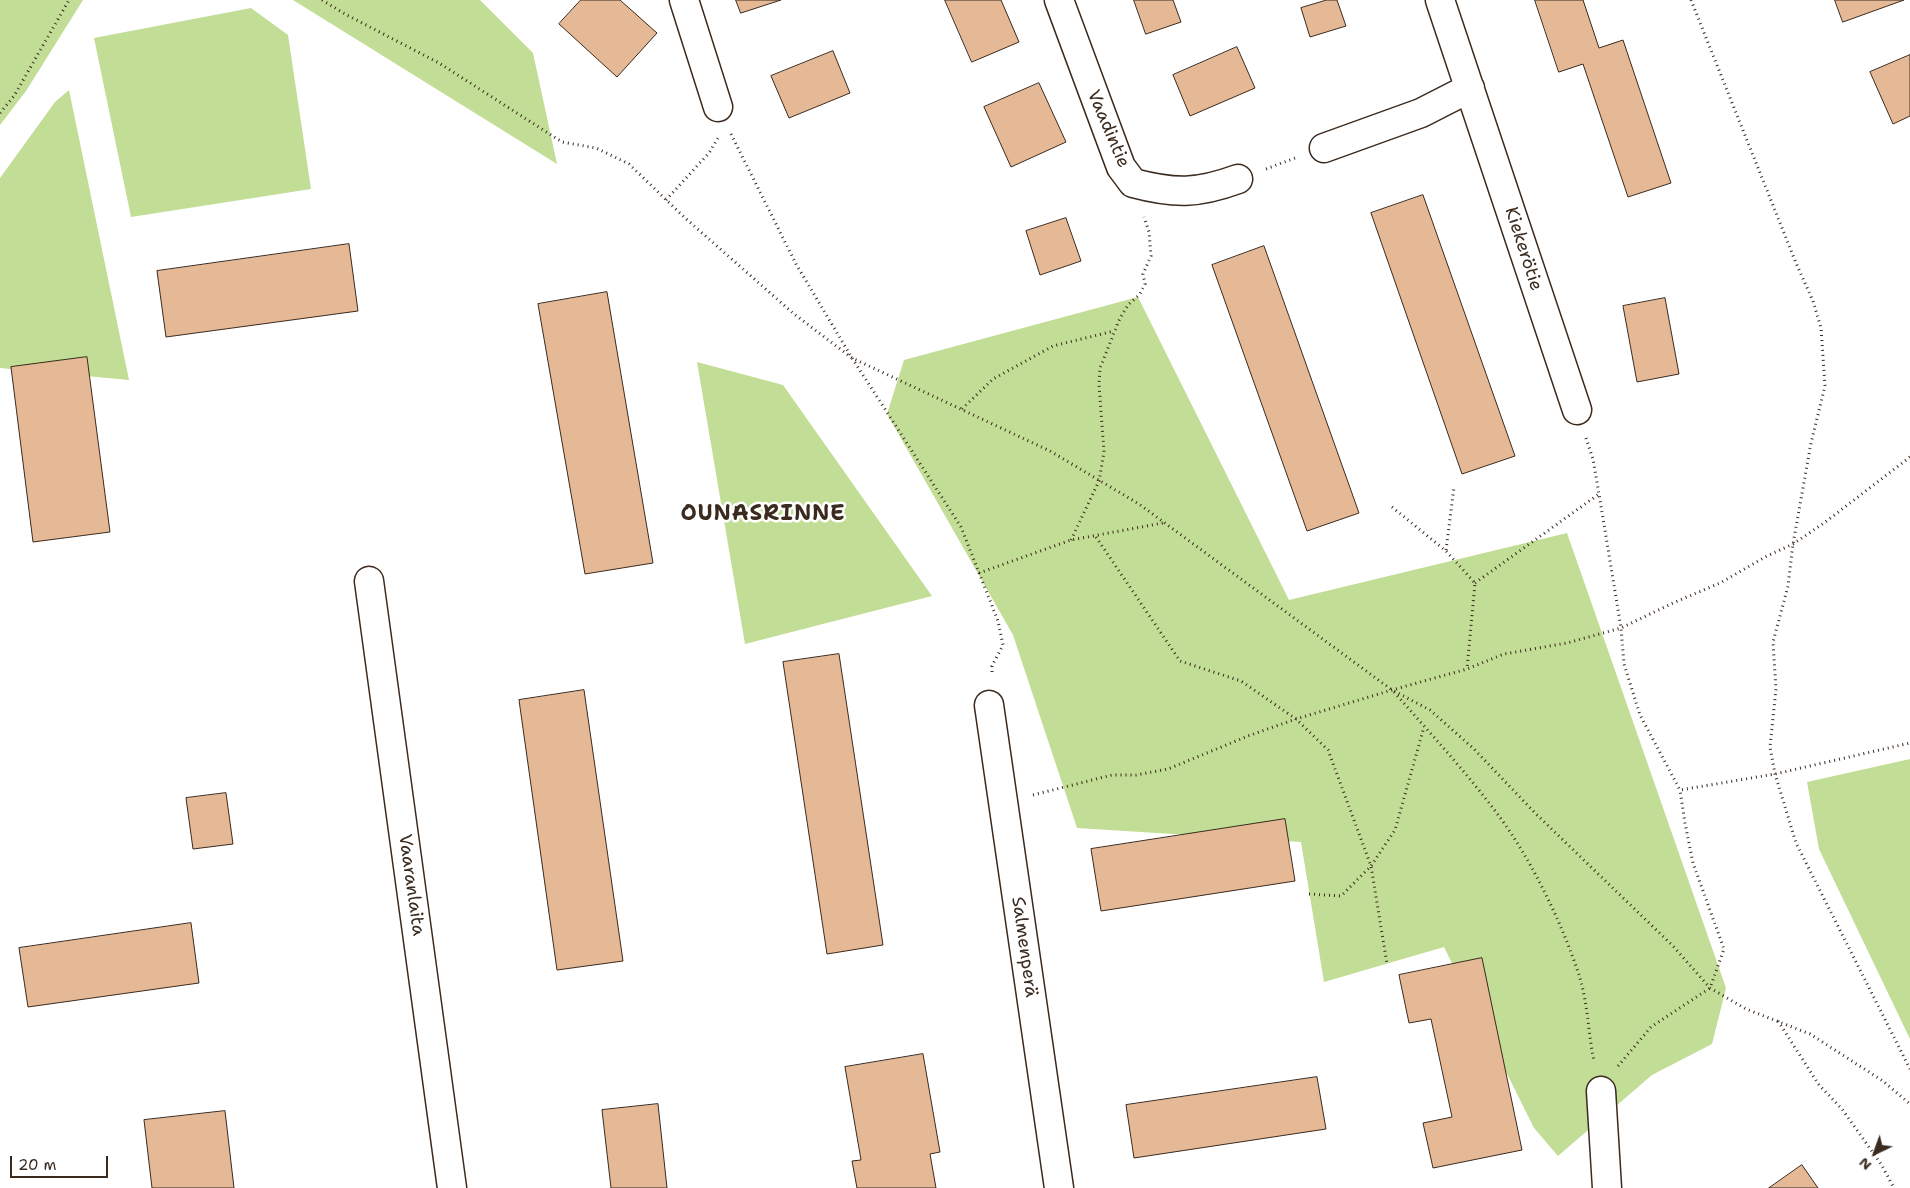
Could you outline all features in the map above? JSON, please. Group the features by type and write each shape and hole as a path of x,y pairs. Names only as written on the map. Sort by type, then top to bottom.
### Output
{"street":[{"path":"684,0 722,116"},
{"name":"Vaadintie","path":"1059,0 1121,167 1133,183 1162,190 1195,190 1216,187 1238,178"},
{"name":"Kiekerötie","path":"1440,0 1577,410"},
{"path":"1324,148 1421,113 1470,88"},
{"name":"Vaaranlaita","path":"369,581 452,1188"},
{"name":"Salmenperä","path":"990,706 1059,1188"},
{"path":"1601,1091 1607,1188"}],"path":[{"path":"0,114 14,96 69,0"},
{"path":"322,0 345,14 440,63 562,142 596,148 629,164 666,200 794,314 852,358 1050,451 1138,504 1392,690 1430,710 1474,749 1535,813 1610,883 1673,946 1710,988 1746,1009 1810,1034 1883,1081 1910,1104"},
{"path":"1691,0 1813,301 1821,328 1825,386 1811,443 1793,544 1788,586 1773,642 1776,688 1770,747 1774,774 1796,843 1910,1069"},
{"path":"666,200 709,152 722,116"},
{"path":"722,116 796,264 852,358 961,527 998,621 1003,646 992,666 990,706"},
{"path":"1238,178 1324,148"},
{"path":"1071,540 1099,480 1104,452 1099,384 1100,368 1120,318 1128,305 1143,289 1145,284 1143,274 1151,256 1149,232 1133,183"},
{"path":"962,409 993,379 1053,346 1115,330"},
{"path":"1577,410 1593,459 1621,628 1624,664 1640,715 1680,790 1685,824 1694,862 1724,949 1710,988 1651,1027 1625,1056 1601,1091"},
{"path":"1004,804 1050,790 1112,775 1136,775 1168,769 1248,736 1296,719 1467,669 1504,654 1567,642 1621,628 1673,602 1720,582 1793,544 1824,523 1910,457"},
{"path":"1446,551 1454,487"},
{"path":"1475,583 1599,494"},
{"path":"1392,507 1446,551 1475,583 1467,669"},
{"path":"979,573 1071,540 1096,537 1163,523"},
{"path":"1096,537 1180,661 1241,681 1296,719 1328,750 1371,866 1387,964"},
{"path":"1392,690 1491,805 1533,871 1560,926 1580,976 1601,1091"},
{"path":"1309,894 1341,896 1371,866 1395,830 1424,727"},
{"path":"1680,790 1774,774 1910,743"},
{"path":"1778,1021 1819,1085 1842,1109 1881,1164 1894,1188"}],"green space":[{"path":"0,0 83,0 26,91 0,125"},
{"path":"293,0 480,0 533,53 557,164"},
{"path":"251,8 288,35 311,189 131,217 94,38"},
{"path":"69,90 129,380 0,368 0,178 55,102"},
{"path":"1138,297 1289,600 1567,533 1726,988 1712,1044 1652,1075 1558,1156 1534,1128 1444,947 1324,982 1301,842 1077,828 1013,635 887,414 904,360"},
{"path":"697,362 783,385 932,596 745,644"},
{"path":"1910,759 1910,1039 1819,849 1807,782"}],"building":[{"path":"581,0 620,0 657,33 617,77 559,24"},
{"path":"736,0 781,0 741,13"},
{"path":"945,0 1001,0 1019,42 972,62"},
{"path":"1134,0 1173,0 1181,22 1146,34"},
{"path":"1327,0 1337,0 1346,26 1310,37 1301,8"},
{"path":"1535,0 1583,0 1599,48 1623,40 1671,183 1628,197 1583,64 1559,72"},
{"path":"1835,0 1904,0 1843,22"},
{"path":"1237,47 1255,88 1190,116 1173,75"},
{"path":"833,51 850,93 789,118 771,76"},
{"path":"1910,55 1910,116 1893,124 1870,72"},
{"path":"1039,83 1066,142 1011,167 984,107"},
{"path":"1423,195 1515,456 1462,474 1371,213"},
{"path":"1066,218 1081,261 1040,275 1026,231"},
{"path":"349,244 358,311 166,337 157,271"},
{"path":"1264,246 1359,513 1307,531 1212,265"},
{"path":"607,292 653,563 585,574 538,304"},
{"path":"1665,298 1679,374 1637,382 1623,306"},
{"path":"87,357 110,532 33,542 11,367"},
{"path":"839,654 883,945 827,954 783,662"},
{"path":"584,690 623,961 557,970 519,700"},
{"path":"226,793 233,844 193,849 186,798"},
{"path":"1285,819 1295,881 1101,911 1091,849"},
{"path":"191,923 199,983 28,1007 19,948"},
{"path":"1482,958 1522,1150 1433,1168 1423,1123 1452,1117 1431,1019 1409,1023 1399,975"},
{"path":"923,1054 940,1152 930,1154 936,1188 857,1188 852,1161 861,1160 845,1067"},
{"path":"1317,1077 1326,1129 1134,1158 1126,1105"},
{"path":"658,1104 667,1188 611,1188 602,1110"},
{"path":"225,1111 234,1188 152,1188 144,1120"},
{"path":"1802,1165 1818,1188 1769,1188"}],"district":[{"name":"OUNASRINNE","path":"763,514"}]}
